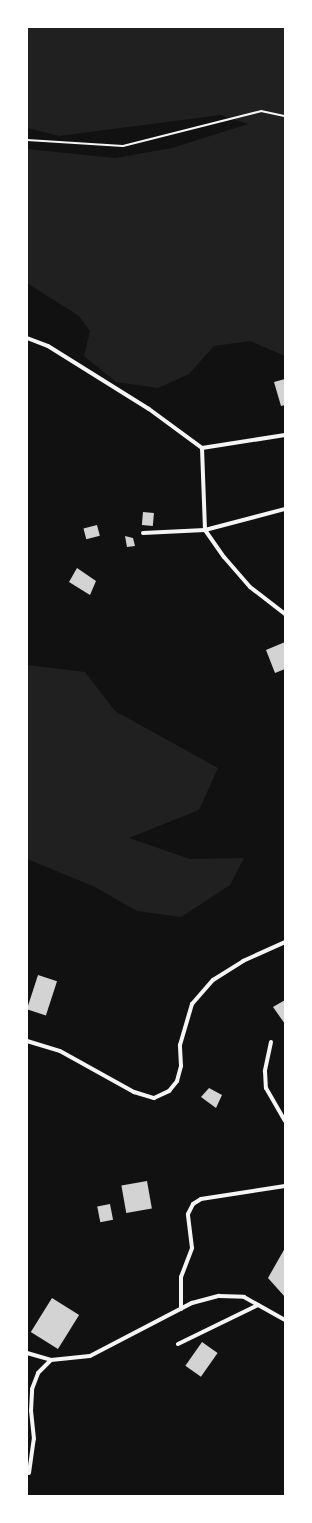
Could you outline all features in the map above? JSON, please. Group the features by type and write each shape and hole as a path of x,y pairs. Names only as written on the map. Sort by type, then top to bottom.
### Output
{"street":[{"path":"27,338 55,350 149,409 202,448 285,435"},
{"path":"202,448 205,530 224,557 250,586 285,614"},
{"path":"143,533 205,530 285,510"},
{"path":"27,1041 60,1051 134,1092 154,1098 169,1091 177,1080 181,1066 180,1045 192,1004 213,980 243,961 285,942"},
{"path":"271,1042 265,1071 266,1088 285,1122"},
{"path":"182,1309 181,1278 192,1248 188,1214 193,1204 201,1199 285,1186"},
{"path":"27,1354 51,1360 90,1356 192,1303 219,1296 244,1297 285,1320"},
{"path":"178,1344 258,1304"},
{"path":"29,1473 34,1439 31,1411 32,1389 38,1373 51,1360"}],"path":[{"path":"27,140 124,146 261,111 285,116"}],"shaded area":[{"path":"27,27 285,27 285,356 250,341 214,346 189,374 158,388 116,382 84,356 90,331 79,316 27,283 27,149 115,158 172,148 248,124 221,115 59,136 27,128"},
{"path":"27,665 85,672 115,711 218,768 199,810 129,838 190,859 244,858 230,885 181,917 137,911 93,886 27,859"}],"building":[{"path":"285,379 285,405 281,406 274,382"},
{"path":"143,512 154,513 153,526 142,525"},
{"path":"97,525 100,536 86,539 83,529"},
{"path":"125,536 133,538 135,546 127,547"},
{"path":"77,568 96,581 90,595 69,582"},
{"path":"285,642 285,669 275,673 266,650"},
{"path":"38,975 57,981 46,1015 27,1009"},
{"path":"285,1000 285,1024 273,1007"},
{"path":"209,1088 222,1095 216,1108 201,1097"},
{"path":"147,1181 152,1209 126,1213 121,1186"},
{"path":"110,1204 113,1220 100,1222 97,1206"},
{"path":"285,1248 285,1297 268,1278"},
{"path":"52,1298 79,1315 58,1349 31,1332"},
{"path":"202,1342 218,1353 201,1377 185,1366"}]}
